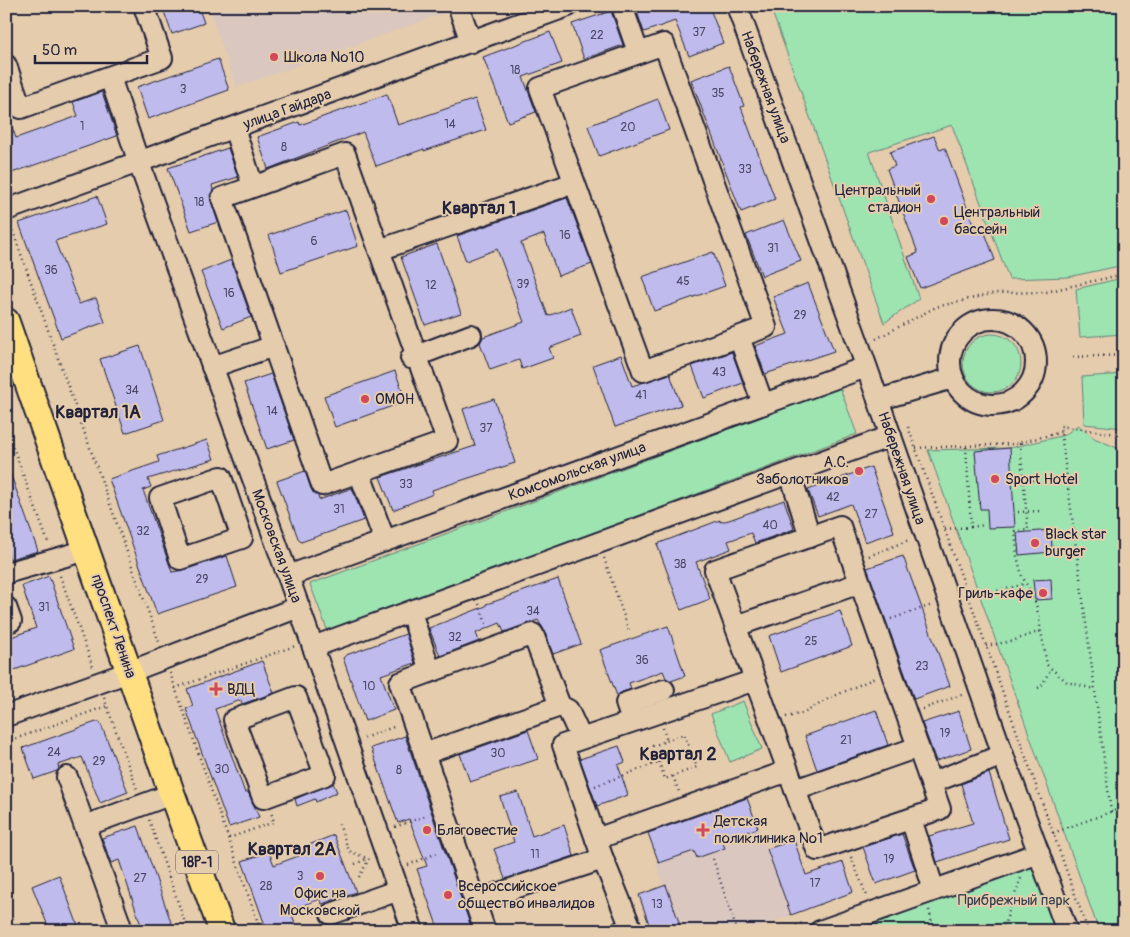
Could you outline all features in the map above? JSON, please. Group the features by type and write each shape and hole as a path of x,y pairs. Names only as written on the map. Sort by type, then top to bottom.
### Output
{"main road":[{"name":"проспект Ленина","path":"6,321 222,931"}],"street":[{"path":"6,65 21,108 162,58 144,6"},
{"name":"улица Гайдара","path":"7,215 139,163 568,6"},
{"path":"622,6 638,52"},
{"name":"Набережная улица","path":"737,6 891,436 1002,755 1067,931"},
{"path":"458,8 471,42"},
{"path":"664,44 766,327 643,371 540,88 638,52 664,44"},
{"name":"Московская улица","path":"110,76 139,163 148,214 212,366 338,717 355,818 399,890 413,931"},
{"path":"234,128 254,186"},
{"path":"345,154 379,250 414,357 447,441 322,484 222,198 345,154"},
{"path":"379,250 574,183"},
{"path":"997,319 1011,323 1022,331 1031,342 1035,356 1035,370 1030,384 1020,395 1008,402 994,405 980,403 967,396 957,386 953,378 950,360 953,346 960,334 970,325 983,320 997,319"},
{"path":"414,357 471,335"},
{"path":"739,337 763,404"},
{"path":"212,366 274,346"},
{"name":"Комсомольская улица","path":"288,576 866,367"},
{"path":"878,400 953,378"},
{"path":"313,647 891,436"},
{"path":"360,472 385,541"},
{"path":"790,473 810,537"},
{"path":"221,478 234,516 242,538 180,559 160,498 221,478"},
{"path":"234,516 262,505"},
{"path":"840,526 853,562 940,809 817,850 715,570 840,526"},
{"path":"6,573 87,550"},
{"path":"736,626 860,583"},
{"path":"6,716 129,672 299,607"},
{"path":"411,612 430,671"},
{"path":"485,931 400,683 533,634 560,706 568,710 581,738"},
{"path":"622,931 630,928 603,859 563,745 755,680"},
{"path":"632,721 626,703 664,690"},
{"path":"296,698 307,727 325,775 263,798 234,720 296,698"},
{"path":"424,754 560,706"},
{"path":"307,727 338,717"},
{"path":"795,790 918,747"},
{"path":"931,783 1002,755"},
{"path":"596,839 788,771"},
{"path":"67,777 120,924"},
{"path":"85,826 172,794"},
{"path":"911,819 931,898"},
{"path":"820,931 931,898 1039,853"},
{"path":"475,901 603,859"},
{"path":"332,914 399,890"}],"path":[{"path":"7,215 162,649"},
{"path":"876,339 936,307 995,293 1046,292 1124,274"},
{"path":"1073,357 1124,355"},
{"path":"906,421 1088,931"},
{"path":"1111,812 1060,426 1124,435"},
{"path":"6,428 93,668"},
{"path":"915,448 1020,443 1060,432"},
{"path":"1020,443 1028,530 1015,531 1017,556 1022,576 1031,597 1036,603 1047,665 1067,682 1094,689"},
{"path":"966,447 971,527"},
{"path":"1023,481 1036,480"},
{"path":"1018,512 1041,511"},
{"path":"944,529 986,525"},
{"path":"853,562 909,540"},
{"path":"602,552 629,631"},
{"path":"968,597 1012,588 1026,583"},
{"path":"476,598 496,647"},
{"path":"875,625 932,605"},
{"path":"986,646 1012,641 1041,631"},
{"path":"1038,688 1041,687 1050,668"},
{"path":"770,721 804,712 830,698 891,671"},
{"path":"170,672 261,931"},
{"path":"907,715 964,694"},
{"path":"6,742 107,706"},
{"path":"362,738 413,720"},
{"path":"684,734 697,767 665,779 659,762 653,746 684,734"},
{"path":"580,792 659,762"},
{"path":"673,776 685,807"},
{"path":"229,838 274,822 265,798"},
{"path":"1053,833 1124,807"},
{"path":"394,827 443,809"},
{"path":"355,818 349,851 369,859"},
{"path":"845,841 868,899"},
{"path":"408,865 456,846"},
{"path":"355,864 369,859"},
{"path":"359,878 369,859"},
{"path":"714,860 737,931"},
{"path":"1002,931 1023,872"},
{"path":"931,898 934,931"},
{"path":"294,931 305,927 310,931"}],"shaded area":[{"name":"Школа №10","path":"208,6 463,6 237,87"},
{"path":"747,797 791,915 749,931 682,931 656,864 659,863 648,832"}],"green space":[{"path":"770,6 1124,6 1124,265 1068,277 1009,279 952,125 869,152 919,299 884,323"},
{"path":"1122,278 1124,334 1080,337 1076,289"},
{"path":"992,334 1008,339 1016,347 1021,363 1016,379 1008,387 992,392 976,387 968,379 963,363 968,347 976,339"},
{"path":"1124,374 1124,428 1084,424 1082,377"},
{"path":"840,388 857,434 328,632 310,584"},
{"path":"1078,425 1094,438 1124,451 1124,931 1099,931 928,450 1010,448 1065,435"},
{"path":"743,701 762,749 730,762 711,714"},
{"name":"Прибрежный парк","path":"1032,862 1057,931 839,931"}],"building":[{"path":"162,6 198,6 204,23 172,34"},
{"path":"635,6 709,6 723,43 689,56 675,21 644,32"},
{"path":"611,11 623,45 584,59 572,24"},
{"path":"550,32 562,63 523,77 536,112 508,122 483,57"},
{"path":"218,59 229,90 148,119 137,87"},
{"path":"729,66 744,106 741,107 775,199 741,212 691,80"},
{"path":"102,92 117,136 6,175 6,116 8,116 16,138 78,116 73,102"},
{"path":"387,94 398,125 475,99 486,130 376,166 363,132 268,169 257,137 299,122 300,125"},
{"path":"658,99 669,130 599,156 588,126"},
{"name":"Центральный стадион","path":"934,136 940,150 945,148 976,232 984,230 995,260 920,288 908,257 918,253 887,169 895,166 890,152"},
{"path":"228,148 238,177 212,185 213,190 210,195 218,222 191,231 168,168"},
{"path":"97,196 107,224 55,241 79,304 96,298 105,322 61,338 19,223"},
{"path":"567,198 592,264 558,276 544,234 521,243 548,316 571,307 581,336 549,348 553,358 522,369 519,360 490,370 480,343 483,337 524,322 497,249 466,261 457,236"},
{"path":"346,210 358,246 281,272 269,235"},
{"path":"784,220 801,261 762,276 746,235"},
{"path":"437,244 461,313 425,325 401,257"},
{"path":"713,252 725,286 654,311 642,277"},
{"path":"231,260 251,317 223,328 201,272"},
{"path":"808,283 834,351 765,374 755,346 788,334 773,297"},
{"path":"140,346 164,420 125,433 100,359"},
{"path":"732,352 743,383 704,398 692,366"},
{"path":"621,355 632,386 670,374 681,405 615,427 593,365"},
{"name":"ОМОН","path":"395,371 406,401 335,427 324,396"},
{"path":"271,374 294,440 267,449 244,383"},
{"path":"494,399 515,463 432,490 433,494 393,510 380,477 475,446 463,409"},
{"path":"207,440 214,459 148,479 151,487 143,490 172,572 227,556 237,587 157,614 109,479 159,462 157,456"},
{"name":"Sport Hotel","path":"1010,448 1015,527 988,528 987,509 980,509 975,451"},
{"path":"6,467 8,467 38,551 10,559 6,548"},
{"path":"871,467 894,532 865,542 851,504 818,516 808,490"},
{"path":"305,471 311,489 318,496 319,500 352,488 364,520 301,542 277,481"},
{"path":"784,500 794,529 755,543 751,533 728,541 731,549 696,562 710,599 681,610 657,544 720,520 720,522 729,520"},
{"name":"Black star burger","path":"1051,530 1052,552 1019,555 1017,533"},
{"path":"903,556 950,686 914,699 867,568"},
{"path":"49,576 74,649 6,673 6,639 36,628 22,586"},
{"path":"558,579 581,644 553,654 538,620 504,632 500,623 476,633 479,641 440,656 429,628 486,606 486,604"},
{"name":"Гриль-кафе","path":"1051,579 1052,599 1035,600 1033,580"},
{"path":"840,611 852,646 781,672 769,636"},
{"path":"668,626 685,676 671,681 666,678 663,671 629,683 631,689 617,696 600,650"},
{"path":"406,634 415,663 381,675 394,710 365,721 343,658 346,655"},
{"path":"262,661 274,693 242,704 241,700 215,709 245,793 248,792 259,817 229,827 186,709 193,706 187,689"},
{"path":"876,710 888,745 817,770 805,736"},
{"path":"959,711 971,749 936,761 922,723"},
{"path":"100,722 128,792 100,803 82,757 58,765 59,769 57,771 34,779 23,748"},
{"path":"528,730 538,759 470,782 460,754"},
{"path":"405,736 471,927 459,931 439,931 417,869 427,866 409,819 398,823 371,748"},
{"path":"619,746 625,762 618,765 628,795 597,806 580,759"},
{"path":"989,773 1009,839 937,862 929,836 973,823 961,784"},
{"path":"333,783 337,792 316,802 315,799 297,806 295,799"},
{"path":"518,792 532,836 564,825 574,856 505,879 494,849 514,842 500,797"},
{"name":"Детская поликлиника №1","path":"747,798 758,828 722,841 725,848 697,858 694,851 659,863 648,833"},
{"path":"138,826 174,931 143,931 119,860 111,863 102,838"},
{"path":"902,834 915,870 876,884 863,847"},
{"path":"334,835 356,892 322,904 320,899 290,910 296,925 280,931 272,931 270,926 266,928 242,861 269,852 274,865 304,854 301,848"},
{"path":"794,840 806,875 843,862 853,892 791,915 767,849"},
{"path":"59,875 80,931 50,931 32,886"},
{"path":"666,885 682,931 652,931 650,927 639,895"}],"place":[{"name":"Школа №10","path":"274,57"},
{"name":"Центральный стадион","path":"931,199"},
{"name":"Центральный бассейн","path":"944,221"},
{"name":"ОМОН","path":"365,399"},
{"name":"А.С. Заболотников","path":"859,471"},
{"name":"Sport Hotel","path":"995,479"},
{"name":"Black star burger","path":"1035,543"},
{"name":"Гриль-кафе","path":"1043,593"},
{"name":"ВДЦ","path":"216,689"},
{"name":"Благовестие","path":"427,830"},
{"name":"Детская поликлиника №1","path":"703,830"},
{"name":"Офис на Московской","path":"320,876"},
{"name":"Всероссийское общество инвалидов","path":"448,895"}],"district":[{"name":"Квартал 1","path":"479,208"},
{"name":"Квартал 1А","path":"98,412"},
{"name":"Квартал 2","path":"678,754"},
{"name":"Квартал 2А","path":"292,849"}]}
